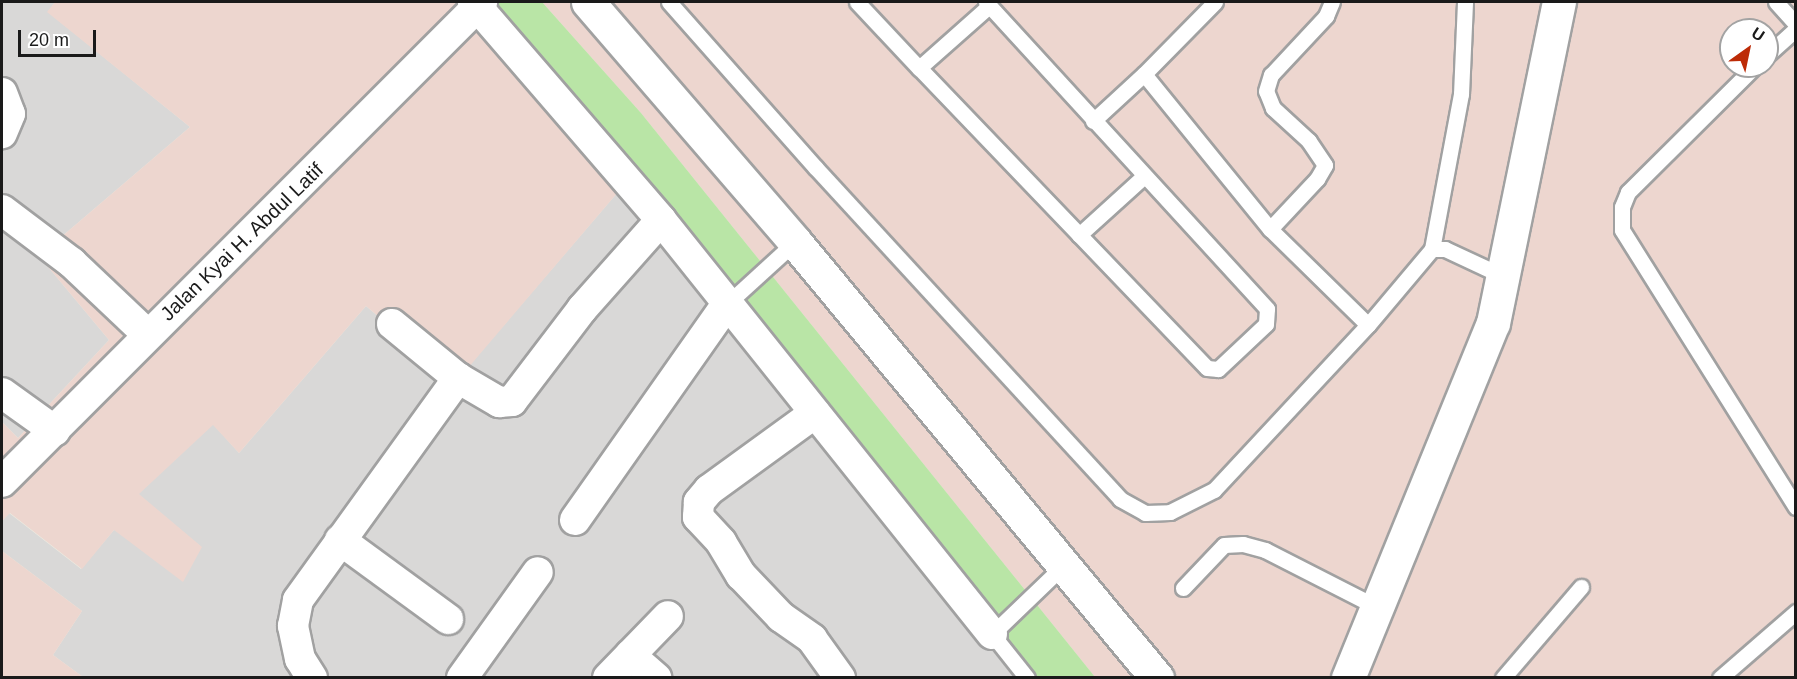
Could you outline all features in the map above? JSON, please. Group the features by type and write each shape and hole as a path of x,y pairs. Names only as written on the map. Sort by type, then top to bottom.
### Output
{"street":[{"path":"588,2 795,242 1157,678"},
{"path":"1348,678 1474,373 1505,277 1558,2"},
{"path":"478,3 661,220 992,634"},
{"name":"Jalan Kyai H. Abdul Latif","path":"2,482 478,3"},
{"path":"2,93 10,114 2,133"},
{"path":"2,210 72,263 147,334"},
{"path":"392,324 458,378 498,402 512,401 582,309 661,220"},
{"path":"575,520 727,304"},
{"path":"312,678 300,659 293,610 340,540 458,378"},
{"path":"2,393 55,431"},
{"path":"815,412 710,490 699,502 698,517 721,542 741,575 781,617 812,639 840,678"},
{"path":"340,540 448,619"},
{"path":"462,678 538,572"},
{"path":"608,678 668,616"},
{"path":"630,655 656,678"}],"lane":[{"path":"669,2 816,168 1120,499 1145,513 1170,512 1214,490 1368,325 1432,249 1461,94 1465,2"},
{"path":"856,2 918,68 1207,368 1218,369 1266,324 1267,309 987,4 918,68"},
{"path":"1093,121 1144,74 1215,2"},
{"path":"1270,229 1317,179 1326,165 1310,141 1273,108 1266,91 1271,75 1326,16 1332,2"},
{"path":"1776,2 1796,24"},
{"path":"1779,44 1796,29"},
{"path":"1144,74 1270,229 1368,325"},
{"path":"1743,78 1628,192 1622,207 1622,230 1796,507"},
{"path":"1079,235 1144,176"},
{"path":"727,304 795,242"},
{"path":"1432,249 1445,249 1505,277"},
{"path":"1183,588 1224,545 1243,543 1377,607"},
{"path":"1028,678 992,634 1063,566"},
{"path":"1503,678 1581,587"},
{"path":"1720,678 1796,612"}],"shaded area":[{"path":"2,2 55,2 48,12 190,127 39,256 109,340 18,438 2,422"},
{"path":"55,2 470,2 630,178 456,382 366,306 239,453 213,425 139,494 202,547 183,582 114,530 82,569 10,513 2,521 2,422 18,438 109,340 39,256 190,127 47,12"},
{"path":"542,2 1795,2 1795,677 1095,677 641,113"},
{"path":"630,178 1026,677 83,677 53,655 82,611 2,551 2,521 9,513 81,569 114,530 201,547 138,494 213,424 239,453 366,306 455,382"},
{"path":"2,551 82,611 53,655 83,677 2,677"}],"green space":[{"path":"470,2 542,2 641,113 1095,677 1026,677"}]}
